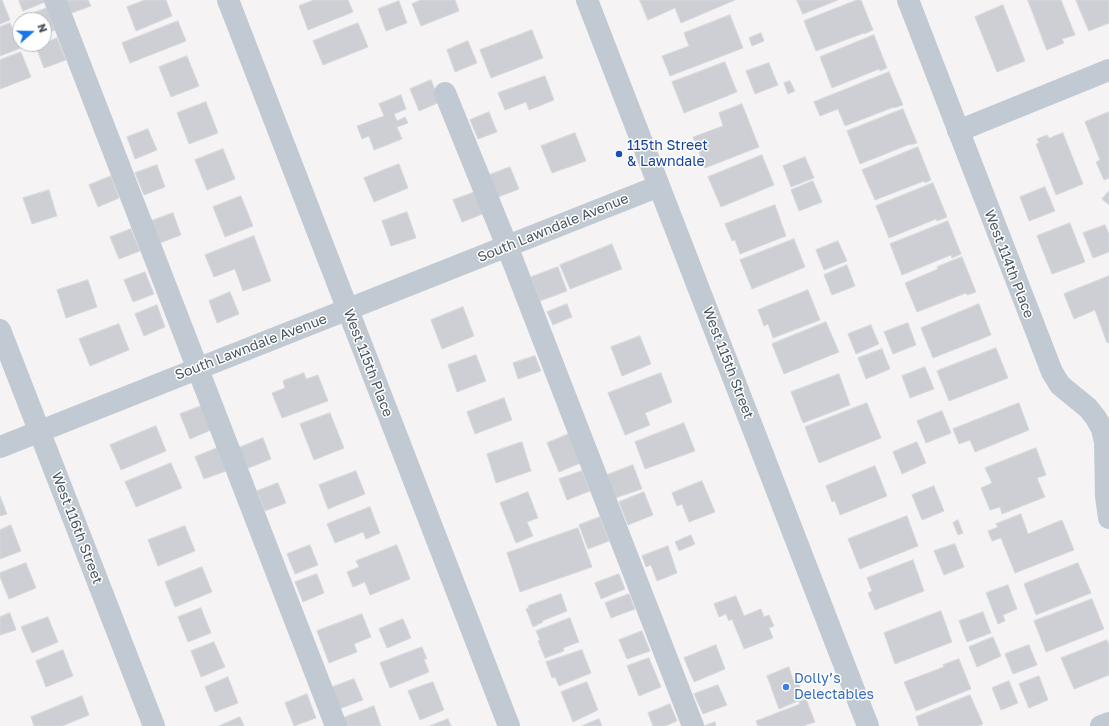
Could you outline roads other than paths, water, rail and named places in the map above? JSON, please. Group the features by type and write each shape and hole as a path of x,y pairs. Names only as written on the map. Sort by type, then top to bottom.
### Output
{"street":[{"path":"55,0 336,726"},
{"name":"West 115th Place","path":"228,0 509,726"},
{"name":"West 115th Street","path":"587,0 868,726"},
{"name":"West 114th Place","path":"908,0 1052,372 1060,384 1105,425 1106,496 1109,518"},
{"path":"958,131 1109,70"},
{"path":"446,93 507,246 693,726"},
{"name":"South Lawndale Avenue","path":"0,447 659,186"},
{"name":"West 116th Street","path":"0,330 154,726"},
{"path":"1101,726 1109,723"}],"place":[{"name":"115th Street & Lawndale","path":"619,154"},
{"name":"Dolly’s Delectables","path":"786,687"}]}
